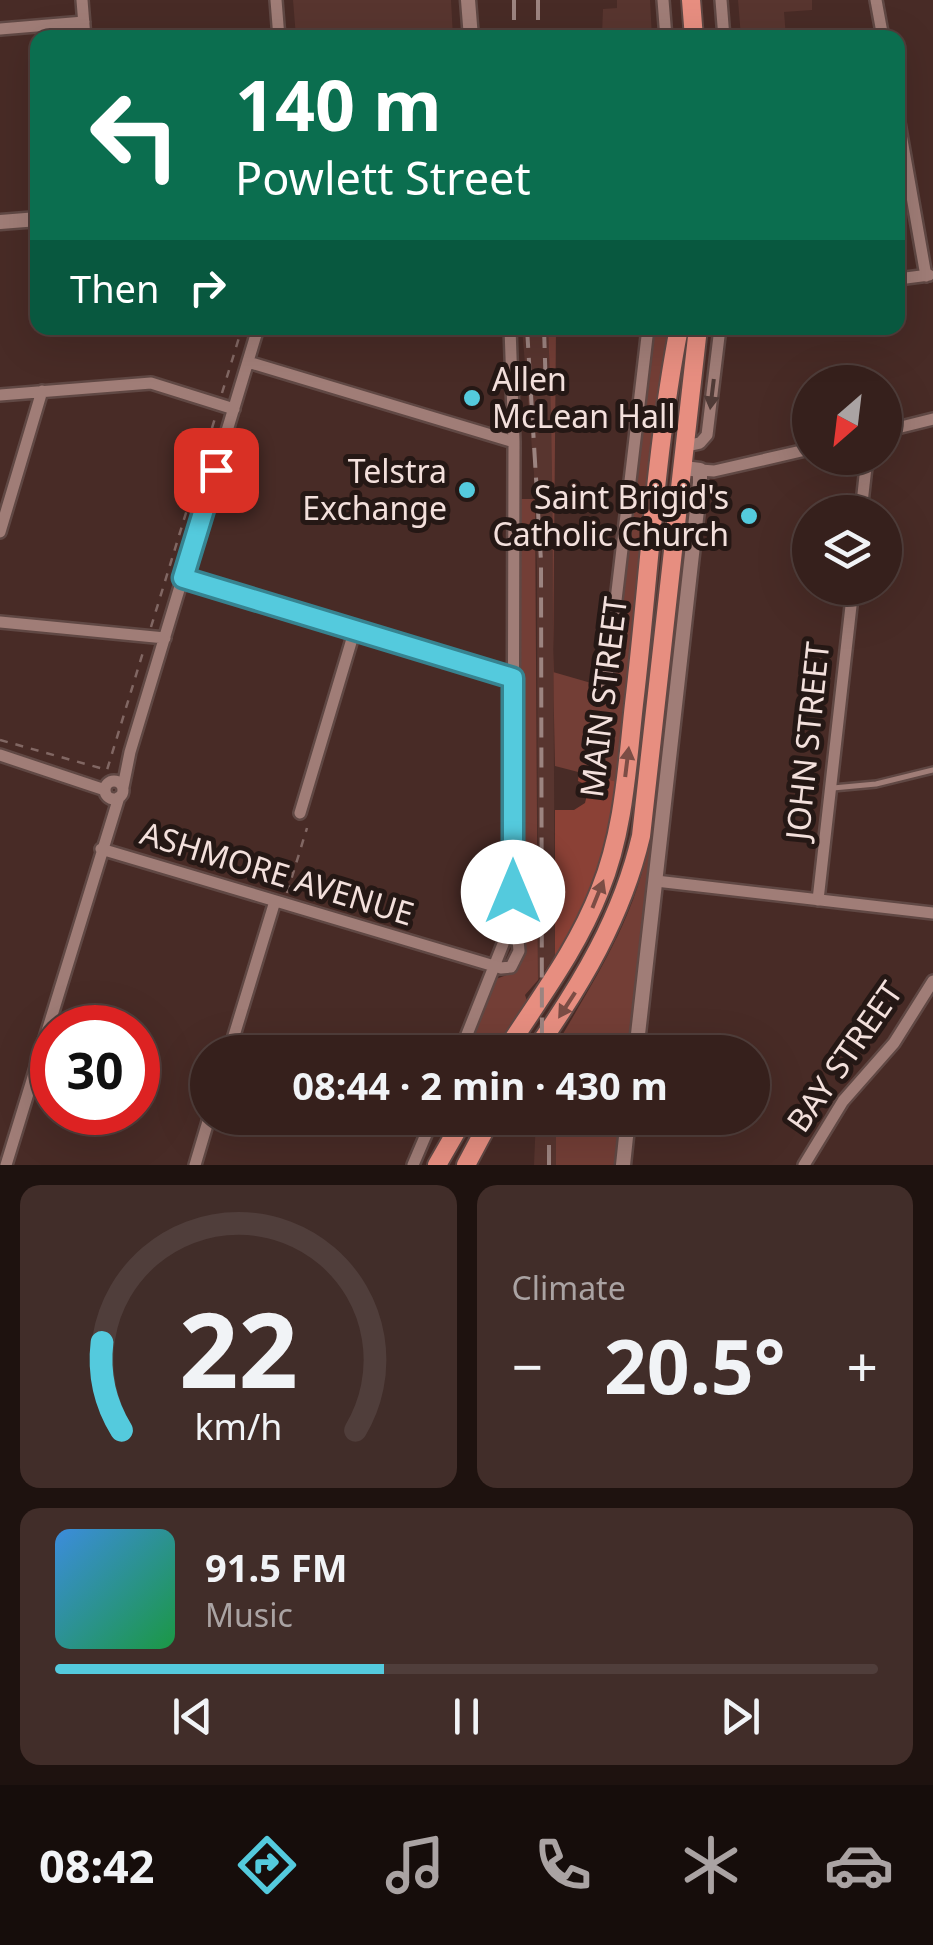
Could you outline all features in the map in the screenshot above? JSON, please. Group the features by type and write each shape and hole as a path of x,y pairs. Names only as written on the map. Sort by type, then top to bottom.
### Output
{"highway":[{"path":"691,0 693,30"},
{"name":"MAIN STREET","path":"516,1035 573,951 601,888 616,836 677,335"},
{"name":"MAIN STREET","path":"546,1035 596,954 621,903 639,847 662,674 696,475 686,446 697,335"},
{"path":"658,473 696,475"},
{"path":"638,672 662,674"},
{"path":"436,1165 454,1135"},
{"path":"466,1165 482,1135"}],"street":[{"path":"82,0 84,30"},
{"path":"276,0 278,30"},
{"path":"468,0 470,30"},
{"path":"663,0 665,30"},
{"path":"720,0 723,30"},
{"path":"876,0 882,30"},
{"path":"0,30 84,22"},
{"path":"905,153 929,275"},
{"path":"0,222 30,220"},
{"path":"6,1165 107,829 113,789 130,752 256,335"},
{"path":"467,1035 506,932 513,892 514,442 510,335"},
{"name":"MAIN STREET","path":"606,685 647,335"},
{"name":"MAIN STREET","path":"686,446 702,442 707,435 719,335"},
{"path":"248,362 514,442"},
{"path":"0,395 151,383 234,408"},
{"path":"0,532 42,391"},
{"path":"902,427 933,419"},
{"path":"696,475 792,453"},
{"name":"MAIN STREET","path":"638,1035 696,475"},
{"path":"183,578 513,678"},
{"name":"JOHN STREET","path":"818,900 851,605"},
{"path":"0,622 165,638"},
{"path":"300,813 355,629"},
{"path":"0,755 113,789"},
{"name":"ASHMORE AVENUE","path":"101,849 495,966"},
{"path":"656,882 933,912"},
{"path":"234,1035 275,901"},
{"name":"BAY STREET","path":"804,1165 843,1101 894,1043 933,981"},
{"path":"195,1165 204,1135"},
{"path":"413,1165 426,1135"},
{"path":"623,1165 626,1135"}],"lane":[{"path":"831,788 876,784 933,770"}],"path":[{"path":"0,740 107,770 240,335"},
{"path":"710,508 727,510"},
{"path":"286,894 307,828"}],"shaded area":[{"path":"293,0 451,0 453,30 295,30"},
{"path":"617,0 650,0 652,30 602,30 603,9 617,8"},
{"path":"738,0 812,0 812,10 784,12 785,30 740,30"},
{"path":"523,335 548,335 555,956 538,980 537,568"},
{"path":"548,335 556,335 553,652"},
{"path":"653,335 669,335 655,412 617,782 555,766 553,672 612,689"},
{"path":"520,499 535,499 538,980 525,995 528,1004 507,1035 473,1035 494,980 515,970 522,955"},
{"path":"579,771 617,782 596,873 579,916 555,956 555,810 574,810 585,803 589,786 578,781"},
{"path":"651,823 655,824 632,1035 562,1035 616,939 647,854"},
{"path":"535,1135 557,1135 556,1165 534,1165"},
{"path":"556,1135 620,1135 616,1165 556,1165"}],"railway":[{"path":"514,0 514,30"},
{"path":"538,0 538,30"},
{"path":"527,335 541,561 542,1035"},
{"path":"544,335 546,392"},
{"path":"549,1135 549,1165"}],"place":[{"name":"Allen McLean Hall","path":"472,398"},
{"name":"Telstra Exchange","path":"467,490"},
{"name":"Saint Brigid's Catholic Church","path":"749,516"}],"route":[{"path":"216,470 183,578 513,678 513,892"}]}
